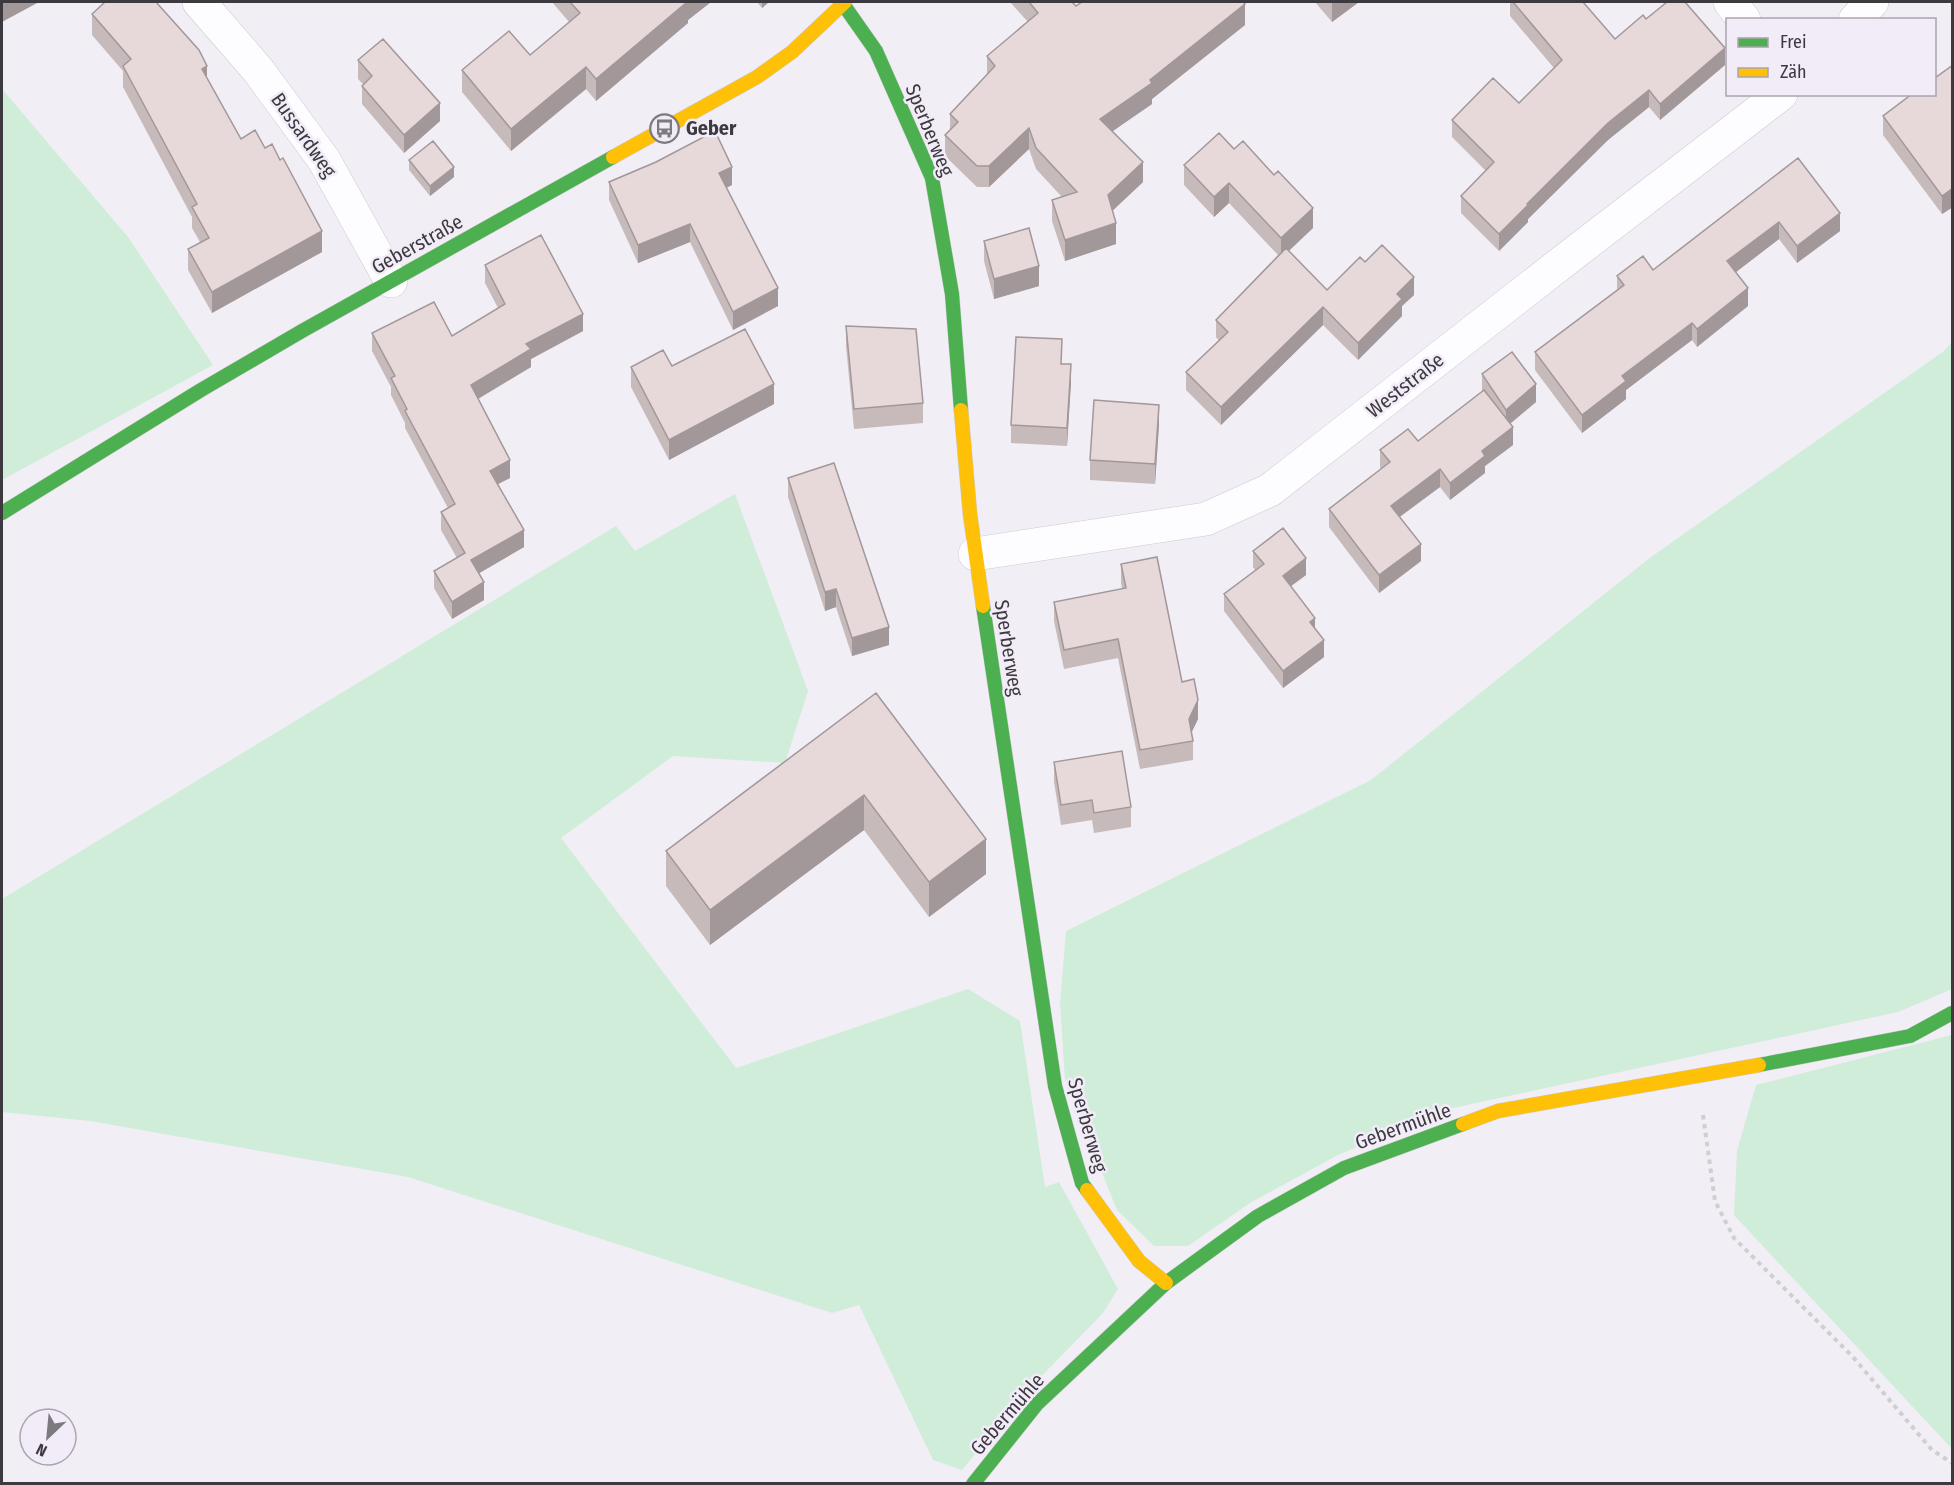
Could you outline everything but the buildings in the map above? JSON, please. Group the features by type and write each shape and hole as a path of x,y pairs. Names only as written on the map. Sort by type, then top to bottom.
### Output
{"street":[{"name":"Bussardweg","path":"199,2 258,70 324,160 391,281"},
{"path":"1730,2 1742,18"},
{"path":"1857,18 1872,2"},
{"name":"Geberstraße","path":"2,513 201,390 757,77 792,52 844,3"},
{"name":"Sperberweg","path":"844,3 876,51 932,178 952,294 975,554 1055,1086 1082,1183 1139,1261 1166,1283"},
{"name":"Weststraße","path":"975,554 1206,519 1270,490 1777,96"},
{"name":"Gebermühle","path":"973,1484 1037,1404 1166,1283 1258,1216 1344,1168 1498,1112 1910,1036 1953,1013"}],"path":[{"path":"1697,1077 1715,1201 1734,1238 1852,1356 1932,1450 1953,1463"}],"green space":[{"path":"2,89 128,237 213,365 2,480"},
{"path":"1952,342 1952,989 1898,1012 1444,1110 1338,1155 1250,1203 1188,1246 1154,1246 1117,1210 1065,1080 1060,1003 1066,931 1371,780 1651,557 1944,351"},
{"path":"735,494 808,691 785,763 673,756 561,838 736,1068 968,989 1020,1021 1045,1187 1059,1182 1118,1289 1103,1313 1026,1392 962,1470 933,1460 859,1305 832,1313 408,1177 90,1121 2,1112 2,899 616,526 635,551"},
{"path":"1952,1035 1952,1449 1734,1215 1737,1151 1756,1085"}],"traffic: fast":[{"path":"843,4 876,51 932,178 952,294 961,410"},
{"path":"2,513 201,390 302,331 613,157"},
{"path":"983,606 1055,1086 1082,1183 1087,1190"},
{"path":"1759,1065 1910,1036 1952,1013"},
{"path":"973,1484 1037,1404 1166,1283 1258,1216 1344,1168 1463,1124"}],"traffic: slow":[{"path":"613,157 757,77 792,52 845,2"},
{"path":"961,410 970,514 983,606"},
{"path":"1463,1124 1498,1111 1759,1065"},
{"path":"1087,1190 1139,1261 1166,1283"}],"place":[{"name":"Geber","path":"665,128"}]}
